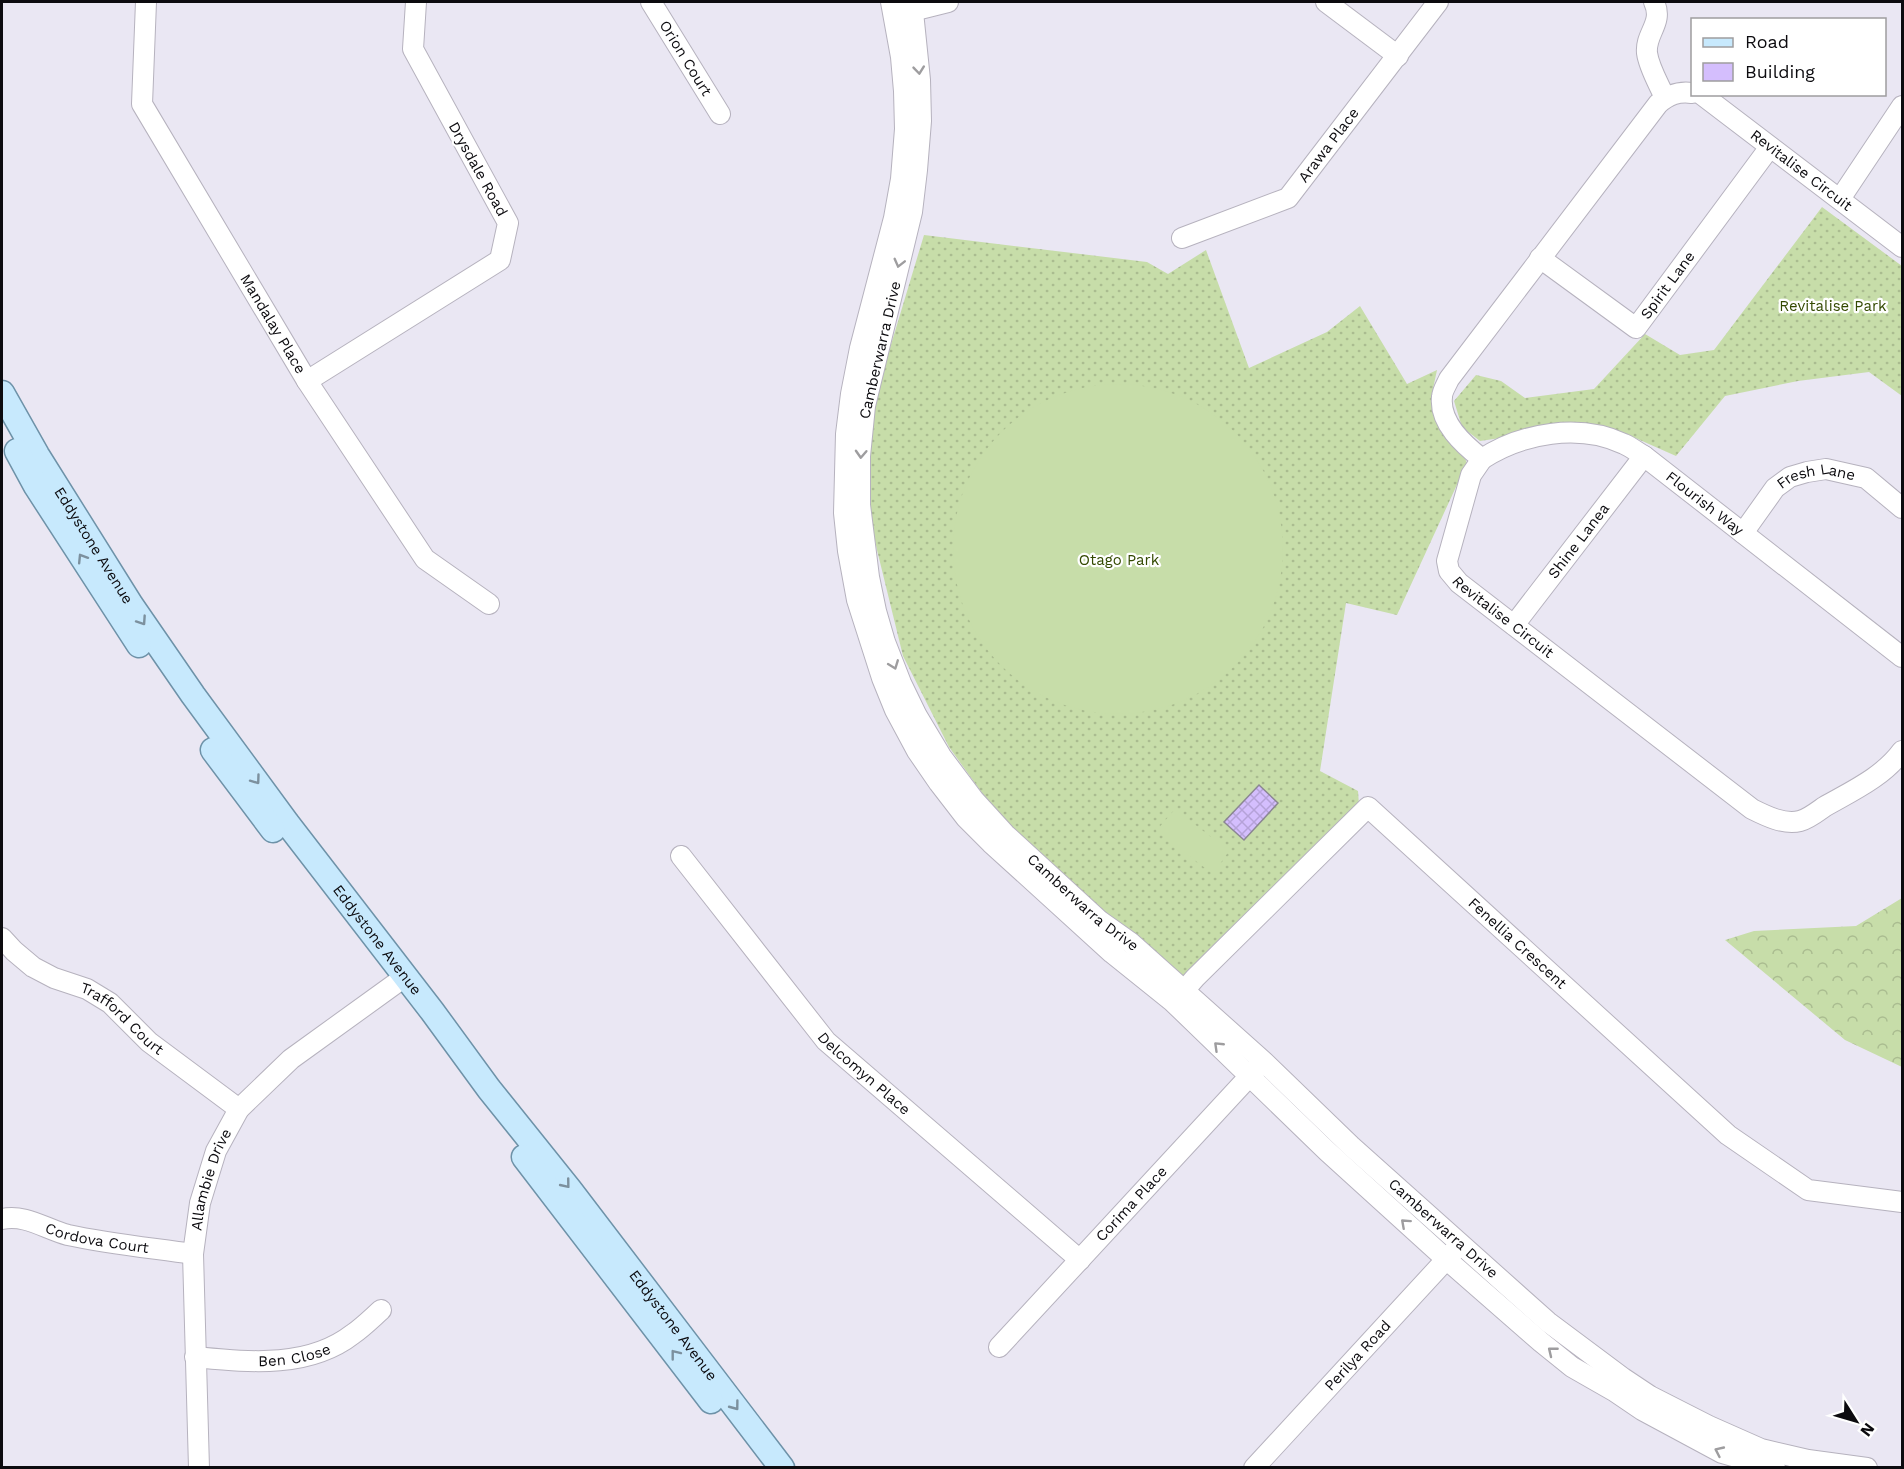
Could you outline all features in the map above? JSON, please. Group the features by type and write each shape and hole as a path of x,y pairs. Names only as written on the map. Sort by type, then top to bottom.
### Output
{"main road":[{"name":"Eddystone Avenue","path":"2,393 37,455 106,565 193,695 399,981 761,1467"},
{"name":"Eddystone Avenue","path":"2,425 36,486 117,614 178,703 250,801 570,1190 782,1467"}],"street":[{"name":"Mandalay Place","path":"146,2 142,104 307,381 425,558 489,604"},
{"name":"Drysdale Road","path":"307,381 500,260 508,223 413,49 416,2"},
{"name":"Orion Court","path":"651,2 720,114"},
{"path":"902,7 948,2"},
{"path":"1326,2 1398,56"},
{"name":"Arawa Place","path":"1182,238 1288,198 1438,2"},
{"path":"1654,2 1658,15 1647,51 1665,98"},
{"name":"Camberwarra Drive","path":"902,7 920,100 921,121 912,212 865,406 860,456 861,517 876,611 901,683 917,716 941,756 974,800 1005,834 1100,921 1131,943 1249,1076 1327,1151 1446,1259 1572,1367 1642,1410 1722,1453 1775,1467"},
{"path":"1482,459 1454,433 1445,415 1442,397 1449,379 1658,104 1677,92 1691,93"},
{"name":"Revitalise Circuit","path":"1704,96 1902,247"},
{"path":"1840,199 1902,106"},
{"name":"Spirit Lane","path":"1540,258 1636,328 1770,147"},
{"name":"Flourish Way","path":"1482,459 1514,443 1558,433 1599,436 1624,443 1644,456 1902,657"},
{"name":"Shine Lanea","path":"1514,625 1644,456"},
{"name":"Revitalise Circuit","path":"1482,459 1471,475 1447,561 1449,571 1459,583 1752,809 1784,821 1802,821 1875,777 1894,762 1902,751"},
{"name":"Fresh Lane","path":"1743,533 1775,488 1790,477 1816,470 1826,469 1866,478 1902,508"},
{"name":"Fenellia Crescent","path":"1179,997 1195,978 1368,807 1728,1135 1808,1190 1902,1202"},
{"name":"Delcomyn Place","path":"681,856 826,1041 1080,1260"},
{"name":"Trafford Court","path":"2,938 33,967 54,978 87,989 110,1003 149,1042 239,1108"},
{"name":"Allambie Drive","path":"199,1467 193,1254 200,1203 216,1151 239,1108 291,1059 399,981"},
{"name":"Camberwarra Drive","path":"1179,997 1263,1061 1351,1146 1548,1322 1623,1378 1650,1396 1761,1449 1808,1460 1867,1467"},
{"name":"Corima Place","path":"999,1347 1263,1061"},
{"name":"Cordova Court","path":"2,1220 13,1217 67,1234 193,1254"},
{"name":"Perilya Road","path":"1254,1467 1460,1244"},
{"name":"Ben Close","path":"195,1357 245,1362 282,1362 322,1352 351,1336 381,1310"}],"green space":[{"name":"Revitalise Park","path":"1822,207 1902,266 1902,396 1869,372 1798,381 1725,396 1676,456 1624,433 1582,426 1480,441 1462,427 1454,401 1476,375 1501,381 1525,398 1594,389 1645,334 1680,355 1714,350"},
{"name":"Otago Park","path":"924,235 1147,262 1168,274 1206,250 1249,368 1327,332 1360,306 1407,384 1437,370 1433,389 1467,463 1397,615 1346,603 1320,771 1358,791 1359,805 1180,985 1000,818 949,747 903,656 865,493 871,411"},
{"path":"1118,384 1150,387 1181,397 1210,412 1234,433 1255,457 1270,486 1280,517 1283,549 1280,581 1270,612 1255,641 1234,665 1210,686 1181,701 1150,711 1118,714 1086,711 1055,701 1026,686 1002,665 981,641 966,612 956,581 953,549 956,517 966,486 981,457 1002,433 1026,412 1055,397 1086,387"},
{"path":"1175,809 1229,851 1213,874 1156,831"},
{"path":"1902,898 1902,1067 1845,1040 1725,940 1754,931 1856,926"}],"building":[{"path":"1259,785 1278,803 1244,840 1224,822"}]}
